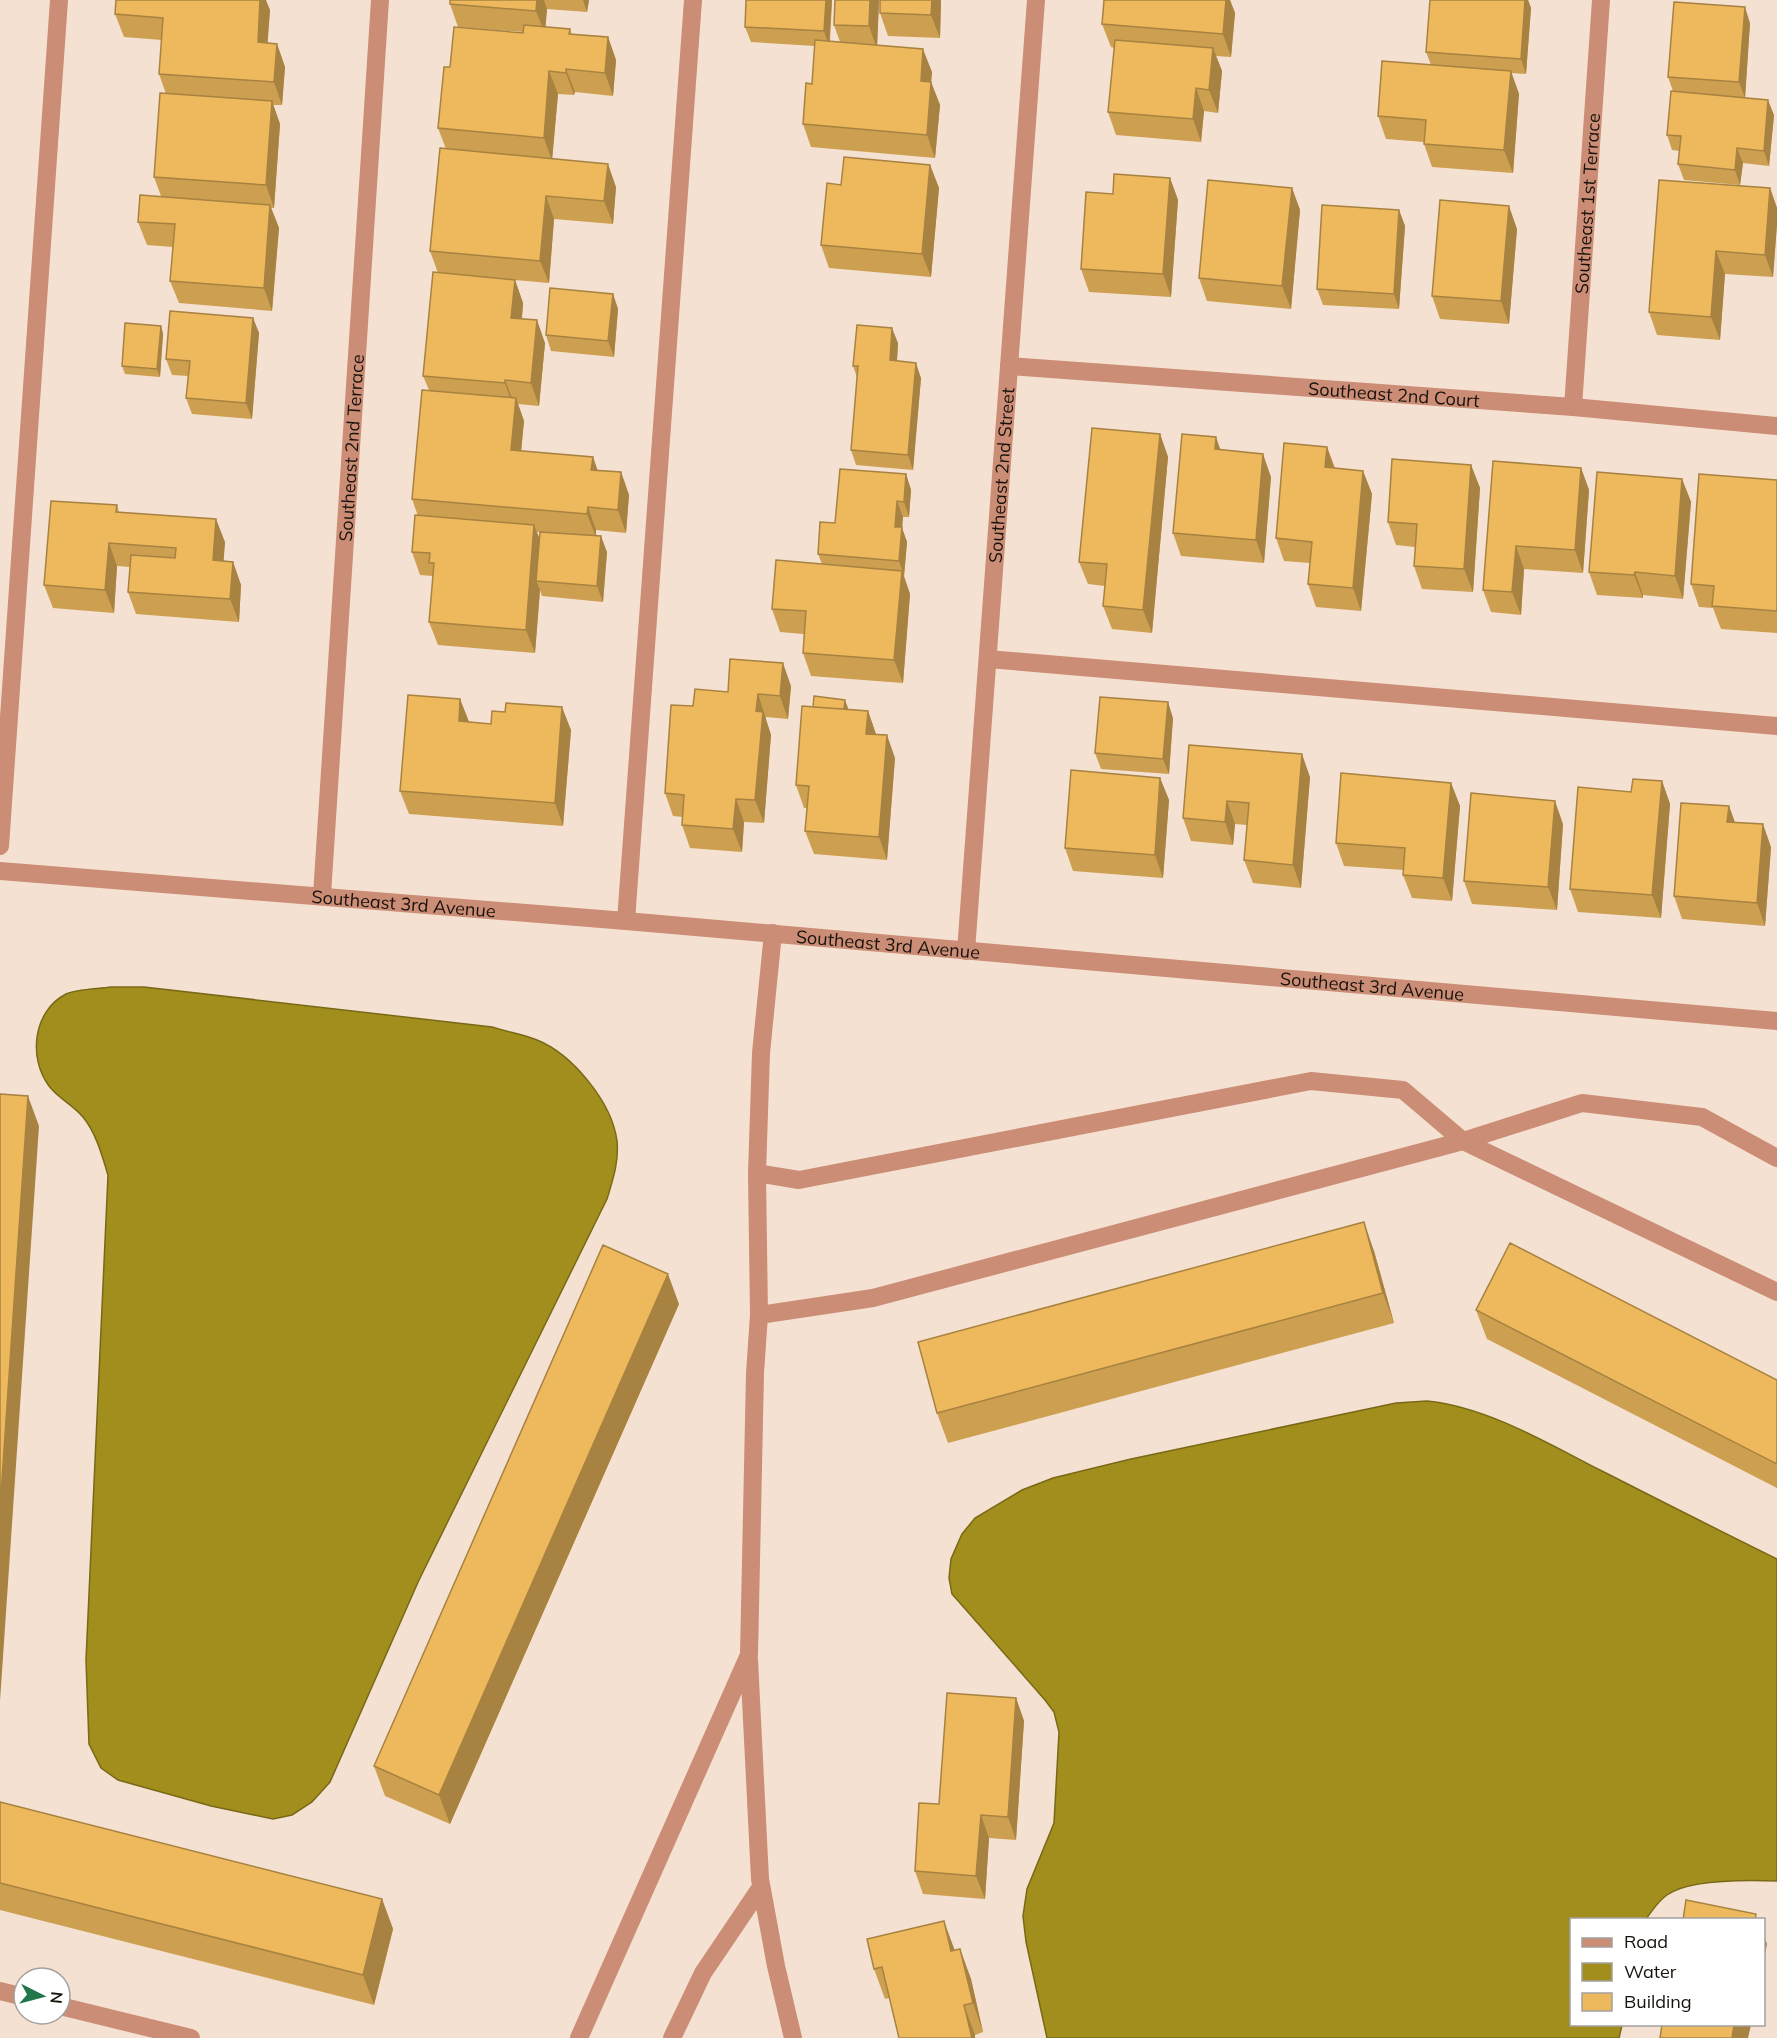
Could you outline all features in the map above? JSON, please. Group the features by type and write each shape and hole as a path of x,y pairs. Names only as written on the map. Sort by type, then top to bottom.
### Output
{"street":[{"path":"0,846 59,0"},
{"name":"Southeast 2nd Terrace","path":"322,895 380,0"},
{"path":"626,921 693,0"},
{"name":"Southeast 2nd Street","path":"966,951 1036,0"},
{"name":"Southeast 1st Terrace","path":"1573,407 1601,0"},
{"name":"Southeast 2nd Court","path":"1009,366 1573,407 1777,426"},
{"path":"988,659 1777,726"},
{"name":"Southeast 3rd Avenue","path":"0,871 322,895 773,933 1777,1021"},
{"path":"773,933 761,1053 757,1173 759,1315 755,1373 749,1655 755,1806 761,1887 793,2038"},
{"path":"757,1173 799,1180 1311,1081 1403,1090 1463,1141 1777,1292"},
{"path":"759,1315 873,1298 1463,1141 1582,1103 1702,1116 1777,1158"},
{"path":"579,2038 749,1655"},
{"path":"672,2038 703,1973 761,1887"},
{"path":"72,2009 191,2038"}],"water":[{"path":"111,987 144,987 492,1027 526,1036 564,1056 588,1081 607,1111 614,1126 617,1141 616,1163 607,1199 419,1580 330,1782 312,1802 292,1815 273,1819 211,1806 118,1780 101,1768 89,1744 86,1660 108,1175 88,1123 49,1086 42,1075 36,1049 41,1023 46,1012 55,1002 71,992"},
{"path":"1427,1401 1494,1418 1777,1559 1777,1881 1720,1882 1690,1886 1664,1897 1647,1918 1570,1918 1570,2026 1622,2026 1619,2038 1047,2038 1026,1942 1023,1916 1027,1889 1054,1823 1059,1732 1054,1712 1045,1700 952,1594 949,1578 951,1559 962,1534 975,1518 1022,1490 1053,1478 1131,1459 1396,1403"}],"building":[{"path":"116,0 260,0 258,42 277,44 274,82 159,74 163,18 115,14"},
{"path":"450,0 537,0 536,11 450,4"},
{"path":"746,0 826,0 824,31 745,27"},
{"path":"835,0 870,0 869,26 834,25"},
{"path":"880,0 932,0 931,15 880,13"},
{"path":"1104,0 1226,0 1223,34 1102,24"},
{"path":"1430,0 1525,0 1521,59 1426,52"},
{"path":"1674,2 1745,7 1739,82 1668,77"},
{"path":"524,25 570,29 569,34 608,37 605,73 566,69 566,73 549,71 544,138 438,128 444,67 450,67 454,27 523,33"},
{"path":"815,40 923,49 921,81 931,82 927,135 803,124 806,83 812,84"},
{"path":"1115,40 1213,48 1209,90 1196,88 1193,119 1108,112"},
{"path":"1382,61 1511,71 1504,150 1424,144 1426,120 1378,116"},
{"path":"1671,91 1768,100 1764,151 1737,148 1735,170 1678,164 1681,136 1667,135"},
{"path":"160,93 272,101 266,185 154,177"},
{"path":"440,148 608,164 604,201 546,196 540,261 430,251"},
{"path":"844,157 930,165 922,254 821,245 827,183 841,185"},
{"path":"1114,174 1170,178 1163,274 1081,269 1086,192 1113,194"},
{"path":"1208,180 1292,188 1282,286 1199,278"},
{"path":"1659,180 1770,188 1765,255 1716,251 1711,317 1649,312"},
{"path":"140,195 270,205 264,288 170,281 175,224 138,222"},
{"path":"1440,200 1509,206 1501,301 1432,296"},
{"path":"1322,205 1399,210 1394,294 1317,289"},
{"path":"433,272 515,280 511,318 537,320 531,383 423,376"},
{"path":"550,288 613,294 608,341 546,335"},
{"path":"170,311 253,318 246,403 186,398 190,361 166,359"},
{"path":"125,323 161,326 157,369 122,366"},
{"path":"857,325 892,328 890,360 916,363 908,455 851,450 858,366 853,366"},
{"path":"422,390 516,398 511,450 593,457 591,470 621,472 618,510 588,507 587,514 412,499"},
{"path":"1092,428 1160,434 1143,610 1103,606 1107,564 1079,562"},
{"path":"1182,434 1216,437 1215,449 1263,454 1256,540 1173,533"},
{"path":"1284,443 1327,447 1325,467 1363,471 1353,588 1308,584 1312,542 1276,538"},
{"path":"1392,459 1471,465 1464,569 1414,566 1417,524 1388,522"},
{"path":"1493,461 1581,468 1575,550 1516,546 1512,592 1483,590"},
{"path":"840,469 906,474 904,502 897,501 895,527 902,527 899,561 818,554 820,522 835,523"},
{"path":"1597,472 1682,479 1675,576 1635,572 1634,575 1589,572"},
{"path":"1699,474 1777,480 1777,611 1712,606 1714,586 1691,584"},
{"path":"51,501 117,505 116,512 216,519 213,560 233,562 230,599 128,592 131,555 175,558 176,548 109,543 105,590 44,585"},
{"path":"415,515 534,525 526,630 429,622 434,563 429,563 430,553 412,552"},
{"path":"540,532 601,536 597,586 536,581"},
{"path":"776,560 902,571 894,660 803,653 806,611 772,609"},
{"path":"730,659 783,663 780,696 758,694 756,711 763,712 755,800 736,799 733,829 682,825 684,795 665,793 671,705 693,706 695,689 728,692"},
{"path":"408,695 460,699 459,721 491,724 492,711 505,712 506,703 562,707 555,803 400,791"},
{"path":"814,696 845,700 844,709 813,707"},
{"path":"1100,697 1168,702 1163,759 1095,753"},
{"path":"802,706 868,711 866,734 887,735 879,837 805,831 809,786 796,785"},
{"path":"1189,745 1302,754 1293,865 1244,860 1249,803 1227,801 1225,822 1183,818"},
{"path":"1071,770 1160,778 1155,855 1065,848"},
{"path":"1341,773 1451,783 1443,878 1403,875 1405,848 1336,843"},
{"path":"1633,779 1662,781 1652,895 1570,889 1578,787 1631,792"},
{"path":"1471,793 1555,801 1548,887 1464,881"},
{"path":"1681,803 1729,806 1727,822 1763,824 1757,903 1674,896"},
{"path":"0,1094 28,1096 0,1509"},
{"path":"1364,1222 1383,1293 937,1413 918,1342"},
{"path":"1510,1243 1777,1380 1777,1464 1476,1310"},
{"path":"603,1245 668,1274 439,1795 374,1766"},
{"path":"947,1693 1016,1698 1008,1817 981,1815 976,1876 915,1871 919,1803 939,1804"},
{"path":"0,1802 382,1899 363,1975 0,1883"},
{"path":"1686,1900 1756,1914 1755,1918 1683,1918"},
{"path":"944,1921 951,1951 960,1949 973,2003 964,2005 972,2038 899,2038 882,1967 874,1969 867,1939"},
{"path":"1662,2026 1734,2026 1732,2038 1660,2038"}]}
